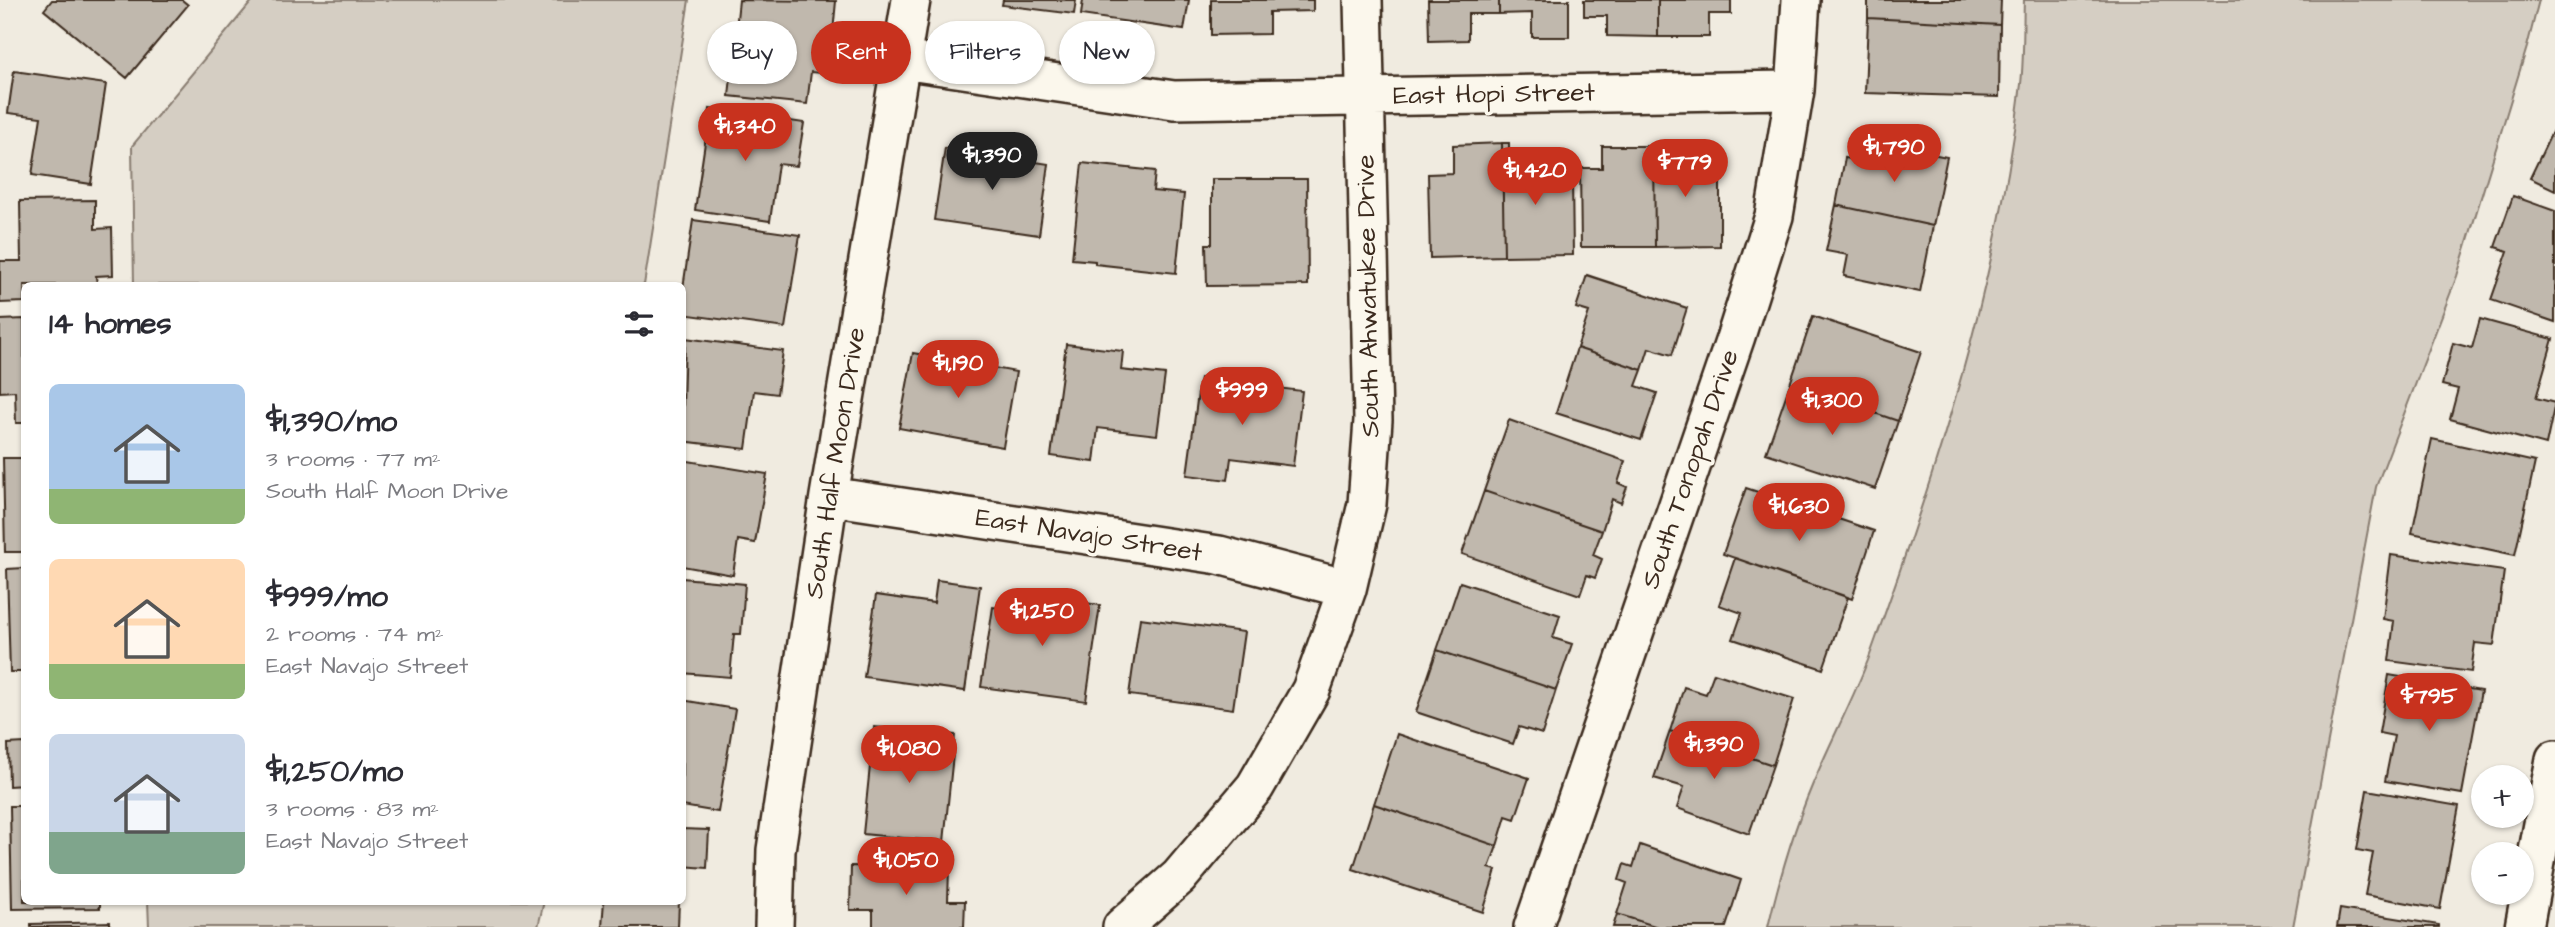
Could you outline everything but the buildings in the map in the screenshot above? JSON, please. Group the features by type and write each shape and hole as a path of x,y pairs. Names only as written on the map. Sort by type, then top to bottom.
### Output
{"street":[{"name":"South Half Moon Drive","path":"908,21 911,0"},
{"name":"South Ahwatukee Drive","path":"1122,927 1179,877 1255,787 1311,690 1346,589 1367,504 1373,420 1363,0"},
{"name":"South Tonopah Drive","path":"1533,927 1774,216 1795,90 1801,0"},
{"name":"East Hopi Street","path":"911,61 1174,100 1795,90"},
{"name":"South Half Moon Drive","path":"775,927 776,850 829,496 898,84"},
{"name":"East Navajo Street","path":"829,496 1219,555 1346,589"},
{"path":"2524,927 2555,759"}],"shaded area":[{"path":"253,0 689,0 644,282 134,282 132,146"},
{"path":"2024,0 2539,0 2457,276 2376,487 2293,927 1768,927 1799,820 1863,672 1895,585 1962,374 1981,302 2011,158 2022,74"},
{"path":"148,905 543,905 538,927 149,927"}]}
